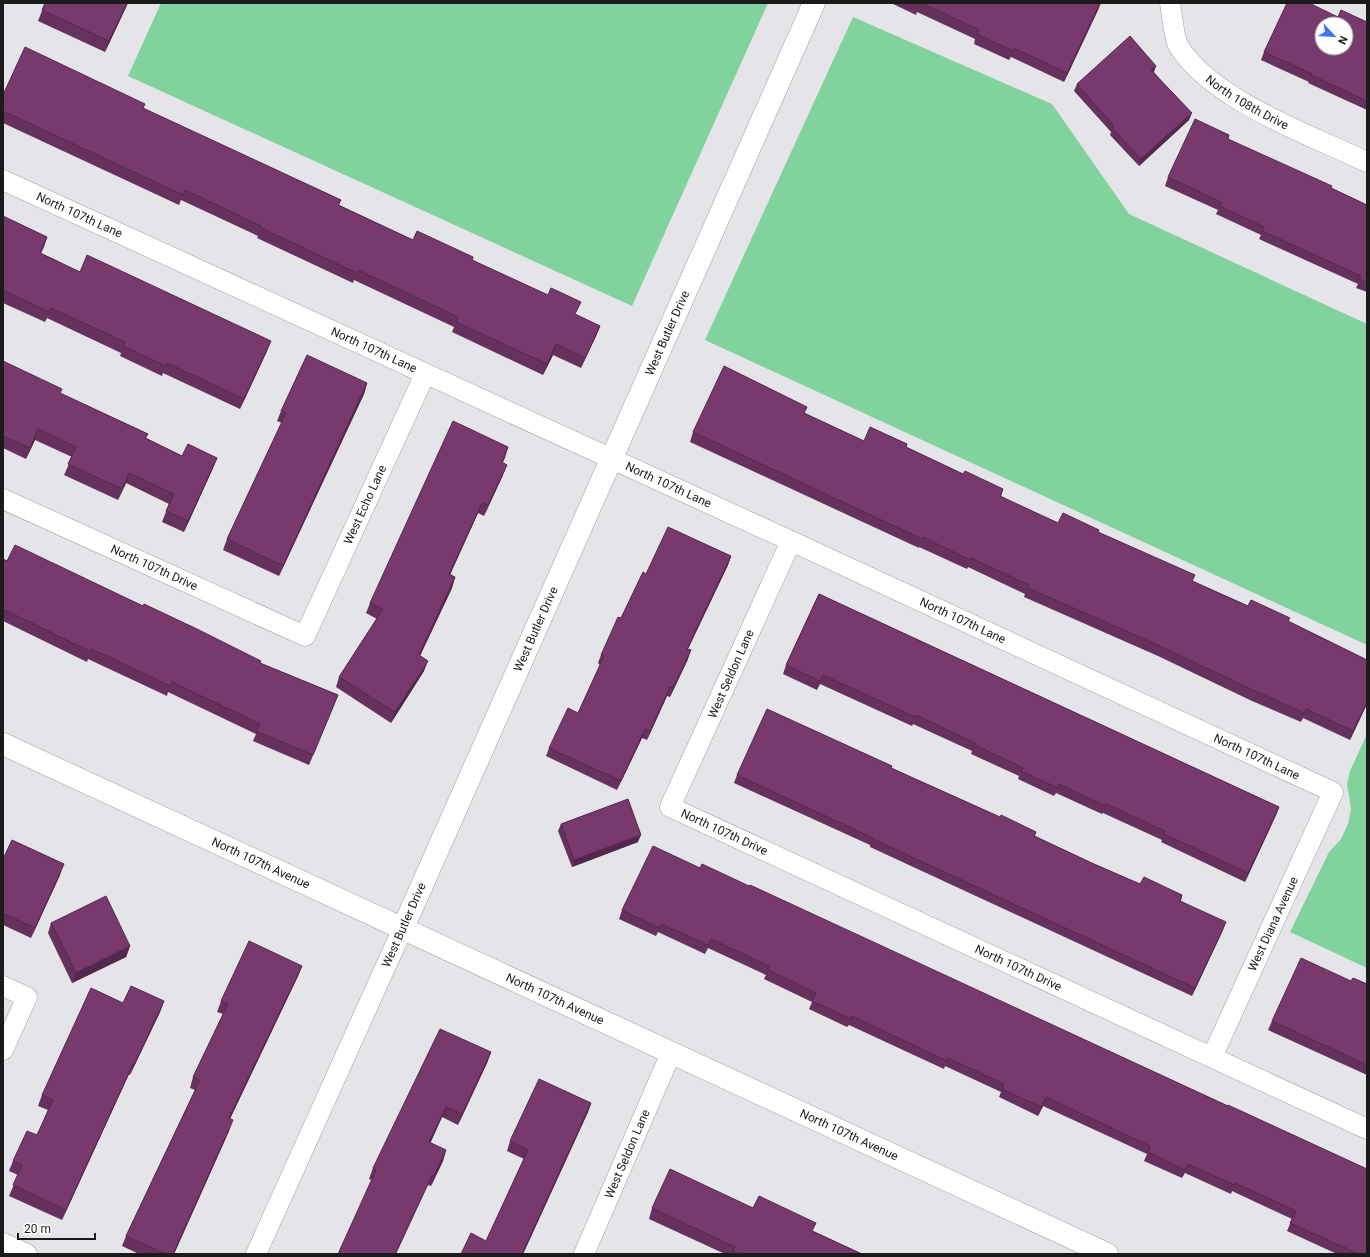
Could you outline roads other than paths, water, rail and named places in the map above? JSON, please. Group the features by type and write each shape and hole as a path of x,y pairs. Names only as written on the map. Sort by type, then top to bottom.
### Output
{"street":[{"name":"West Butler Drive","path":"256,1254 403,928 814,3"},
{"name":"North 108th Drive","path":"1170,3 1179,47 1206,77 1245,105 1367,162"},
{"name":"North 107th Lane","path":"3,180 791,541 1334,792"},
{"name":"West Echo Lane","path":"305,636 425,374"},
{"name":"North 107th Drive","path":"3,499 305,636"},
{"name":"West Seldon Lane","path":"670,807 791,541"},
{"name":"North 107th Avenue","path":"3,744 1107,1254"},
{"name":"West Diana Avenue","path":"1212,1057 1334,792"},
{"name":"North 107th Drive","path":"670,807 1367,1129"},
{"path":"3,986 27,997 3,1050"},
{"name":"West Seldon Lane","path":"584,1254 671,1053"},
{"path":"3,1243 27,1254"}]}
